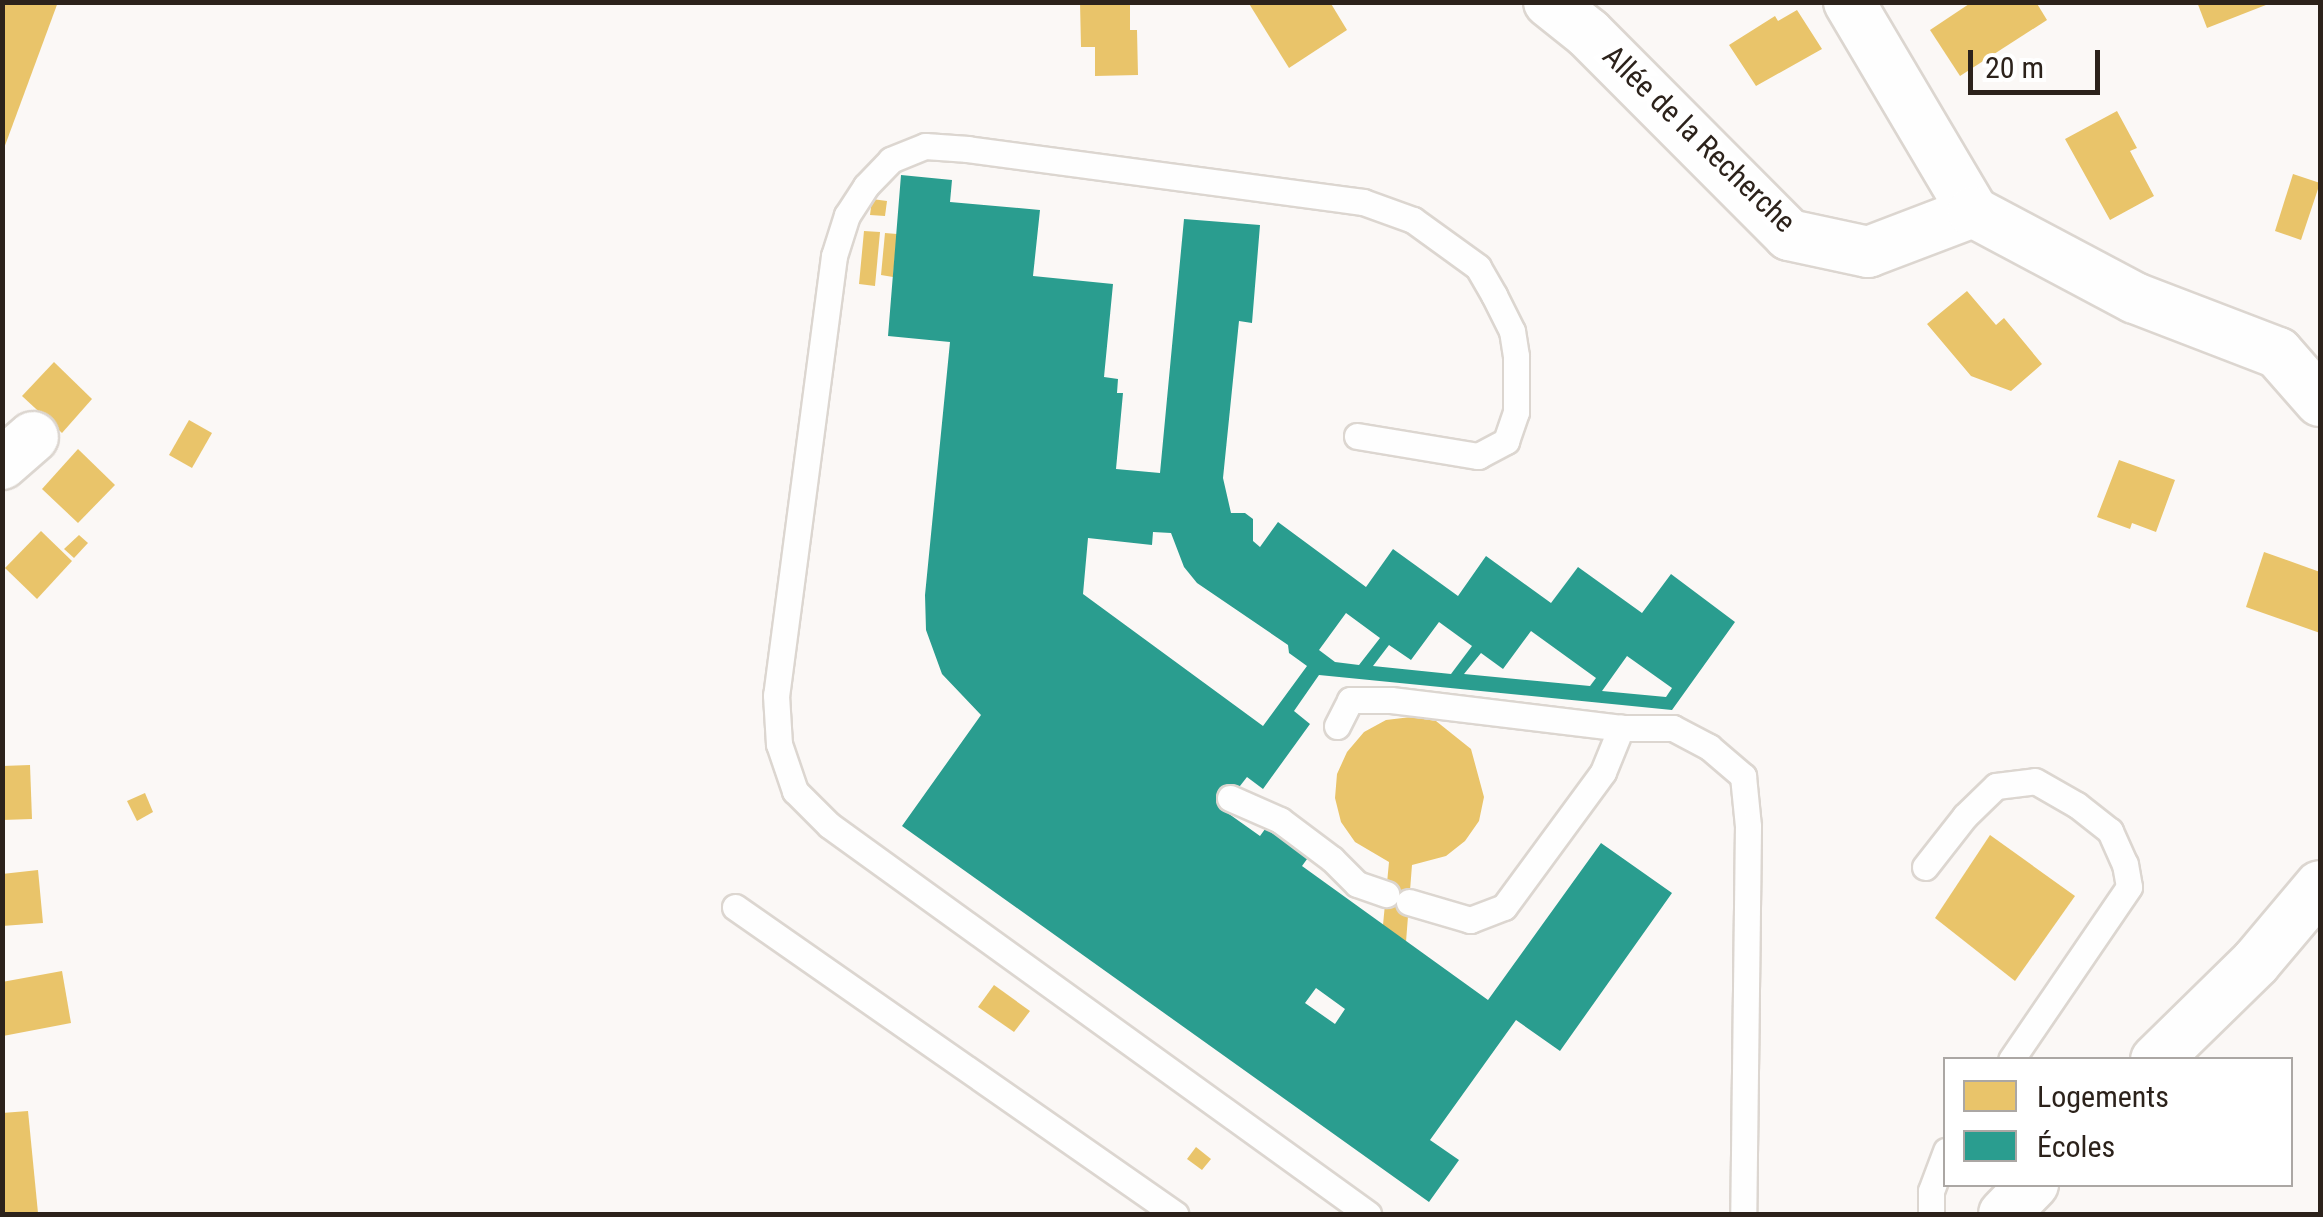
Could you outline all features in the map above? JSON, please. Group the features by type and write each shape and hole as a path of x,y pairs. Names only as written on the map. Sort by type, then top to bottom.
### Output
{"street":[{"name":"Allée de la Recherche","path":"1549,2 1588,32 1789,234 1868,252 1974,212"},
{"path":"1849,2 1974,212 2135,298 2278,353 2320,402"},
{"path":"2159,1057 2256,962 2320,886"},
{"path":"2004,1214 2031,1187"}],"lane":[{"path":"1357,436 1478,456 1506,441 1516,412 1519,383 1512,331 1494,295 1478,267 1413,220 1362,202 968,149 926,146 892,160 866,186 847,215 834,256 776,695 779,744 795,791 829,825 1368,1214"},
{"path":"1337,726 1350,700 1391,700 1622,728 1673,728 1709,747 1743,776 1748,826 1743,1214"},
{"path":"1230,798 1280,820 1332,859 1357,884 1470,920 1504,907 1603,772 1622,728"},
{"path":"1925,866 1964,816 1996,786 2035,781 2078,805 2110,831 2125,864 2129,888 2013,1057"},
{"path":"734,908 1175,1214"},
{"path":"1932,1214 1930,1191 1943,1158"}],"building: Logements":[{"path":"2,2 58,2 3,151 2,151"},
{"path":"1080,2 1130,2 1130,30 1137,30 1138,75 1095,76 1095,47 1081,47"},
{"path":"1248,2 1330,2 1347,30 1289,68"},
{"path":"1972,2 2036,2 2047,20 1960,76 1930,30"},
{"path":"2197,2 2271,2 2271,3 2207,28"},
{"path":"1797,10 1822,49 1756,86 1729,45 1775,16 1778,21"},
{"path":"2117,111 2137,148 2130,151 2154,196 2110,220 2065,139"},
{"path":"2293,174 2320,183 2301,240 2275,231"},
{"path":"872,199 887,201 885,216 870,215"},
{"path":"864,231 880,232 875,286 859,284"},
{"path":"885,233 897,234 893,277 881,275"},
{"path":"1967,291 1996,325 2004,318 2042,364 2011,391 1971,376 1927,324"},
{"path":"54,362 92,399 62,433 22,396"},
{"path":"189,420 212,433 192,468 169,455"},
{"path":"78,449 115,485 78,523 42,489"},
{"path":"2119,460 2175,480 2156,532 2132,523 2130,529 2097,517"},
{"path":"41,531 72,561 37,599 5,568"},
{"path":"79,535 88,543 74,558 64,549"},
{"path":"2264,552 2320,572 2320,633 2246,607"},
{"path":"1411,717 1436,721 1471,749 1484,797 1479,821 1465,841 1446,856 1412,865 1406,942 1383,925 1389,862 1355,842 1341,822 1335,798 1337,774 1347,752 1364,732 1386,720"},
{"path":"30,765 32,819 2,820 2,766"},
{"path":"145,793 153,812 137,821 127,801"},
{"path":"1990,835 2075,896 2015,981 1935,918"},
{"path":"38,870 43,923 2,926 2,874"},
{"path":"62,971 71,1023 3,1036 2,982"},
{"path":"994,985 1030,1011 1014,1032 978,1007"},
{"path":"28,1111 38,1213 2,1214 2,1113"},
{"path":"1196,1147 1211,1159 1202,1170 1187,1159"}],"building: Écoles":[{"path":"901,175 952,180 950,202 1040,210 1033,276 1113,284 1104,377 1118,379 1117,393 1123,393 1116,469 1160,473 1184,219 1260,225 1252,323 1239,321 1223,478 1231,513 1245,513 1253,519 1253,541 1260,547 1278,522 1366,587 1393,549 1458,596 1486,556 1551,603 1578,567 1642,613 1671,574 1735,622 1672,710 1319,675 1294,711 1310,724 1263,789 1247,777 1222,809 1260,836 1268,825 1310,855 1302,866 1488,1000 1601,843 1672,893 1560,1051 1516,1020 1430,1140 1459,1160 1429,1202 902,826 981,715 942,674 926,630 925,595 950,342 888,336","holes":["1153,532 1171,533 1184,567 1197,583 1288,645 1289,653 1307,666 1263,726 1083,594 1088,538 1152,545","1346,613 1380,638 1359,665 1335,662 1319,650","1439,622 1472,646 1451,674 1373,666 1389,645 1411,660","1531,631 1596,678 1590,686 1464,674 1481,653 1503,669","1627,656 1672,688 1666,697 1602,691","1316,988 1345,1009 1335,1024 1305,1003"]}]}
